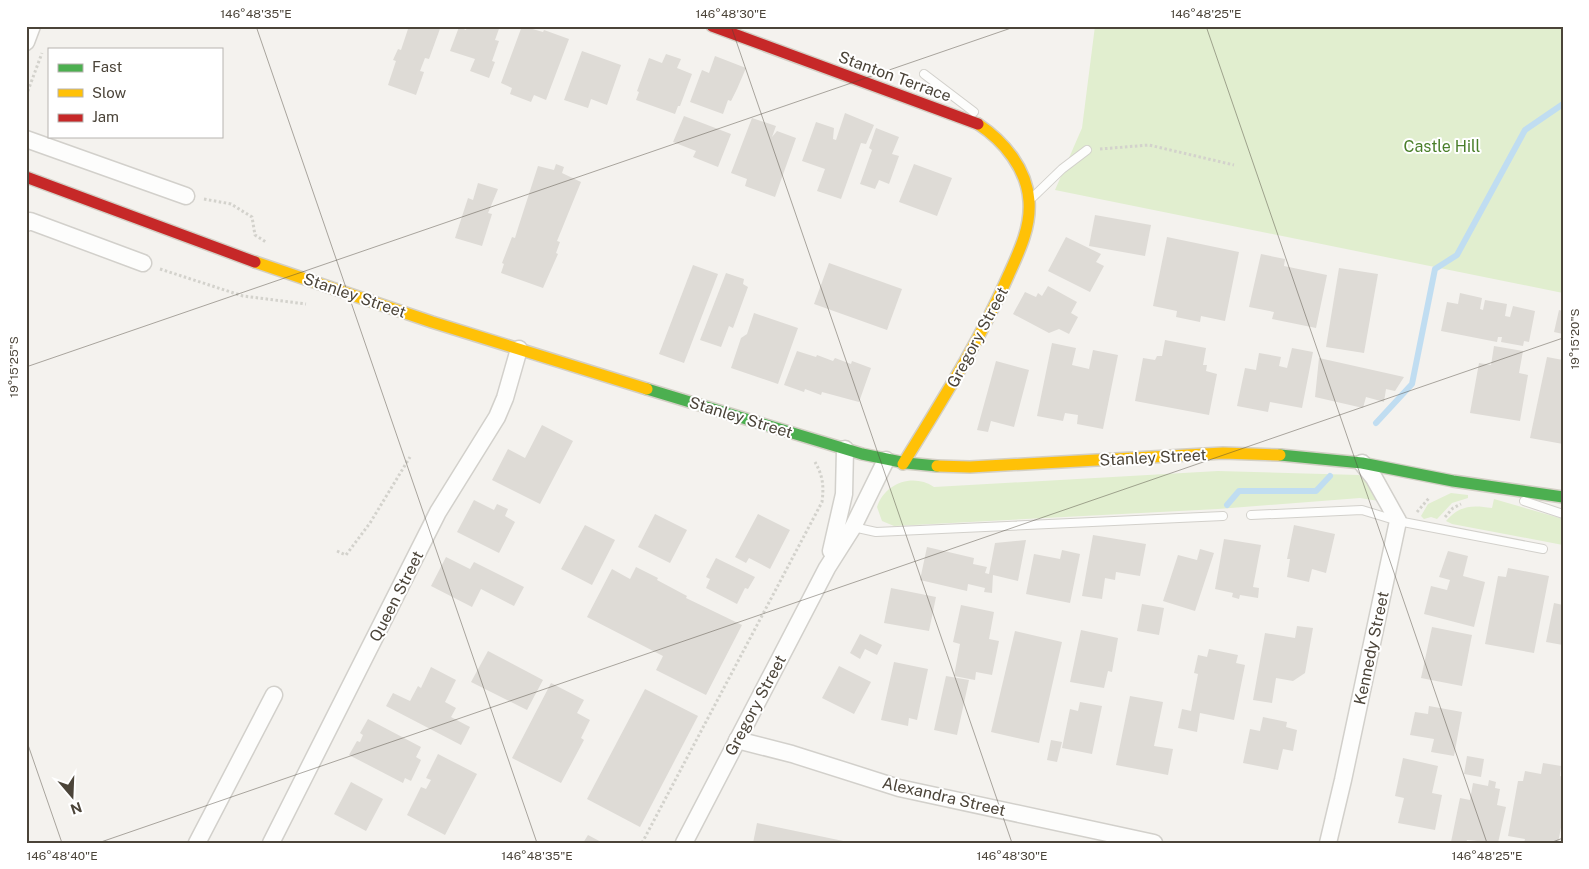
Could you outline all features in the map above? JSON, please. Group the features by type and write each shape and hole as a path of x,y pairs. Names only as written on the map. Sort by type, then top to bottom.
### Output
{"main road":[{"name":"Stanton Terrace","path":"712,26 974,121 997,137 1018,166 1029,200"},
{"name":"Stanley Street","path":"26,177 171,232 519,349 845,449 903,464 933,468 1223,453 1287,455 1362,463 1485,486 1563,497"},
{"name":"Gregory Street","path":"903,464 964,365 1002,293 1021,243 1029,200"}],"street":[{"path":"26,42 32,26"},
{"path":"26,139 186,196"},
{"path":"26,223 30,221 143,263"},
{"name":"Queen Street","path":"270,843 438,512 497,416 505,398 519,349"},
{"name":"Gregory Street","path":"827,568 841,512 845,449"},
{"name":"Gregory Street","path":"684,843 827,568 853,527 886,460"},
{"path":"1362,463 1374,478 1398,521"},
{"name":"Kennedy Street","path":"1328,843 1398,521"},
{"path":"197,843 274,695"},
{"name":"Alexandra Street","path":"737,740 792,754 898,788 1154,843"}],"lane":[{"path":"924,74 964,104 997,137"},
{"path":"1029,200 1062,169 1087,150"},
{"name":"Stanley Street","path":"1485,486 1563,514"},
{"path":"1251,515 1362,510 1398,521 1542,549"},
{"path":"853,527 876,532 1223,516"}],"path":[{"path":"26,96 46,44"},
{"path":"1087,150 1149,145 1234,165"},
{"path":"186,196 231,204 252,217 255,235 272,245"},
{"path":"143,263 243,296 312,304"},
{"path":"337,552 346,555 370,523 410,457"},
{"path":"642,843 822,502 824,487 821,472"},
{"path":"1438,529 1446,515 1453,508 1471,501 1485,486"}],"green space":[{"name":"Castle Hill","path":"1095,26 1563,26 1563,293 1055,190 1082,128"},
{"path":"1218,471 1359,475 1371,484 1379,501 1360,498 1218,509 894,526 882,521 877,507 886,492 893,486 909,481 926,483 934,487"},
{"path":"1451,493 1468,495 1468,498 1452,503 1437,519 1431,517 1424,519 1421,516 1428,504"},
{"path":"1494,499 1563,519 1563,545 1452,524 1446,521 1456,512 1467,507 1492,508"}],"building":[{"path":"409,26 441,26 429,59 425,58 420,71 424,72 416,95 388,85 396,61 393,60 398,49 401,50"},
{"path":"467,26 500,26 495,40 499,41 492,61 495,62 489,78 470,71 475,59 450,51 459,27 466,30"},
{"path":"522,26 543,32 544,30 569,39 546,100 534,95 531,102 510,94 512,88 501,83"},
{"path":"582,51 621,65 607,105 591,99 588,108 564,100"},
{"path":"666,54 681,59 677,68 692,74 675,114 636,100 639,92 637,91 649,58 662,63"},
{"path":"715,56 746,68 731,101 728,100 723,114 690,102 702,70 709,73"},
{"path":"845,113 874,125 866,144 861,143 841,199 817,191 825,169 802,161 816,122 834,128 833,139 836,140"},
{"path":"684,116 731,134 718,167 693,157 696,151 673,142"},
{"path":"752,118 776,126 772,137 777,131 796,138 775,197 745,186 747,179 731,173"},
{"path":"876,128 899,137 892,154 899,156 889,184 879,180 875,189 860,184 872,150 869,148"},
{"path":"556,164 564,167 562,173 581,182 557,241 560,242 556,253 558,254 543,288 501,273 504,264 502,263 512,237 515,238 538,166 554,170"},
{"path":"914,164 952,178 937,216 899,202"},
{"path":"478,183 498,189 488,213 492,214 482,246 455,238 468,198 473,200"},
{"path":"1095,215 1151,225 1145,256 1089,246"},
{"path":"1066,237 1101,254 1096,262 1104,266 1090,292 1048,271"},
{"path":"1167,237 1239,252 1225,321 1201,316 1200,322 1176,317 1177,311 1153,306"},
{"path":"1261,254 1285,259 1284,266 1327,275 1316,328 1272,319 1274,312 1249,307"},
{"path":"829,263 902,289 887,330 814,304"},
{"path":"693,265 718,274 684,363 659,354"},
{"path":"1339,268 1378,274 1364,353 1326,347"},
{"path":"726,273 744,279 743,284 748,287 733,328 729,326 721,347 700,340"},
{"path":"1048,286 1077,302 1071,313 1078,317 1069,334 1059,329 1049,333 1013,314 1025,292 1036,297 1038,293 1042,296"},
{"path":"1460,293 1482,298 1480,309 1483,310 1485,300 1507,304 1505,316 1510,317 1513,306 1535,311 1529,342 1524,341 1523,346 1501,342 1502,337 1498,337 1497,342 1441,331 1447,302 1458,304"},
{"path":"1559,310 1563,311 1563,334 1554,332"},
{"path":"754,313 798,328 778,384 731,368 741,338 747,334"},
{"path":"1165,340 1206,348 1203,365 1207,365 1206,371 1217,374 1209,415 1135,401 1143,358 1155,360 1157,356 1162,356"},
{"path":"1052,343 1076,348 1072,365 1089,369 1093,350 1118,355 1103,429 1077,424 1078,415 1065,413 1063,421 1037,416"},
{"path":"1494,346 1523,351 1519,373 1528,375 1520,421 1470,413 1479,363 1491,365"},
{"path":"1292,348 1313,352 1302,408 1270,402 1268,412 1237,406 1245,368 1256,370 1259,353 1281,357 1279,366 1287,368"},
{"path":"797,351 833,361 835,358 851,364 852,361 871,368 859,402 822,392 821,395 805,389 804,392 784,385"},
{"path":"1547,357 1563,360 1563,444 1530,438"},
{"path":"1319,358 1404,377 1395,391 1386,389 1384,402 1366,397 1363,408 1315,397"},
{"path":"996,361 1029,370 1014,427 991,421 988,432 977,430"},
{"path":"542,425 573,441 540,504 492,480 508,449 525,458"},
{"path":"474,500 494,510 497,504 508,509 505,516 515,522 499,553 457,532"},
{"path":"655,514 687,530 670,563 638,547"},
{"path":"758,514 790,530 770,569 749,558 746,563 735,557"},
{"path":"585,525 615,540 592,585 561,569"},
{"path":"1294,525 1335,534 1326,573 1312,569 1309,582 1287,577 1290,559 1287,559"},
{"path":"1093,535 1146,544 1140,576 1116,572 1115,580 1105,578 1102,599 1082,596"},
{"path":"1224,539 1261,545 1253,587 1259,588 1258,598 1240,595 1239,599 1232,597 1233,593 1215,589"},
{"path":"1026,540 1018,581 993,575 992,593 984,592 985,588 968,584 967,591 920,580 927,547 974,558 973,564 987,567 985,573 989,574 995,543"},
{"path":"1200,549 1214,553 1195,611 1163,601 1178,555 1197,560"},
{"path":"1062,550 1080,554 1070,603 1026,594 1034,554 1060,559"},
{"path":"1448,551 1468,556 1463,576 1485,582 1474,627 1424,614 1431,586 1447,590 1450,580 1439,577"},
{"path":"446,557 470,569 474,562 524,587 514,606 481,589 472,607 431,586"},
{"path":"716,558 755,577 748,589 745,588 737,604 706,588 710,579 706,577"},
{"path":"636,567 658,578 657,580 687,596 686,598 742,625 706,695 656,670 663,656 587,617 612,569 630,579"},
{"path":"1508,568 1549,576 1534,653 1485,644 1498,576 1506,577"},
{"path":"891,588 936,597 929,631 884,623"},
{"path":"1554,603 1563,605 1563,645 1546,642"},
{"path":"1142,604 1164,608 1159,635 1137,631"},
{"path":"961,605 994,612 989,639 999,641 992,675 976,672 975,680 954,676 960,644 953,642"},
{"path":"1297,626 1313,628 1305,673 1293,681 1276,678 1272,703 1253,700 1265,633 1295,638"},
{"path":"1432,627 1472,635 1462,686 1421,678"},
{"path":"1081,630 1118,638 1112,672 1108,671 1104,688 1070,682"},
{"path":"1015,631 1062,642 1039,743 991,732"},
{"path":"860,634 882,645 877,655 865,649 860,659 850,653"},
{"path":"1209,649 1238,655 1236,663 1245,665 1234,720 1200,713 1197,732 1178,728 1182,709 1191,711 1198,674 1194,673 1198,655 1207,657"},
{"path":"488,651 543,680 527,710 471,682"},
{"path":"894,662 928,669 917,720 909,718 908,726 881,720"},
{"path":"839,666 871,682 854,714 822,698"},
{"path":"431,667 456,680 445,702 456,708 451,717 470,727 461,745 386,706 393,693 410,701 418,686 421,688"},
{"path":"946,676 969,680 957,735 934,730"},
{"path":"551,683 584,700 577,713 590,720 581,738 584,740 561,783 512,758"},
{"path":"645,689 698,716 640,827 587,799"},
{"path":"1130,696 1163,702 1154,746 1173,749 1168,775 1116,765"},
{"path":"1080,702 1102,706 1092,754 1062,748 1070,709 1078,711"},
{"path":"1429,706 1462,712 1454,756 1431,752 1434,739 1410,735 1415,712 1428,714"},
{"path":"1263,717 1287,722 1286,727 1297,730 1293,751 1283,749 1278,770 1243,763 1250,729 1260,731"},
{"path":"368,719 421,747 416,757 421,760 411,781 405,778 403,783 349,755 357,741 360,742 363,735 360,733"},
{"path":"1051,740 1062,742 1057,762 1047,760"},
{"path":"438,754 477,774 445,835 407,815 421,787 426,789 431,780 426,778"},
{"path":"1467,756 1484,759 1481,777 1464,774"},
{"path":"1403,758 1438,766 1432,793 1442,795 1435,830 1398,823 1404,798 1395,796"},
{"path":"1543,763 1561,766 1560,776 1563,777 1563,817 1558,843 1524,843 1525,839 1508,836 1518,781 1523,781 1525,771 1541,774"},
{"path":"1489,780 1496,782 1495,788 1500,789 1497,805 1506,807 1498,843 1467,840 1466,843 1451,842 1460,798 1470,800 1473,783 1488,786"},
{"path":"351,782 383,799 366,831 334,814"},
{"path":"757,823 848,842 753,843"},
{"path":"588,835 603,843 583,843"}],"waterway":[{"path":"1376,423 1412,384 1435,269 1457,255 1525,130 1563,104"},
{"path":"1227,505 1239,491 1316,491 1330,476"}],"traffic: fast":[{"path":"647,389 862,454 906,463 937,466"},
{"path":"1280,455 1362,463 1453,481 1563,497"}],"traffic: slow":[{"path":"903,464 986,323 1017,257 1026,230 1029,201 1024,178 1005,147 978,124"},
{"path":"255,262 432,322 647,389"},
{"path":"937,466 970,467 1223,453 1280,455"}],"traffic: jam":[{"path":"712,26 978,124"},
{"path":"26,177 255,262"}]}
